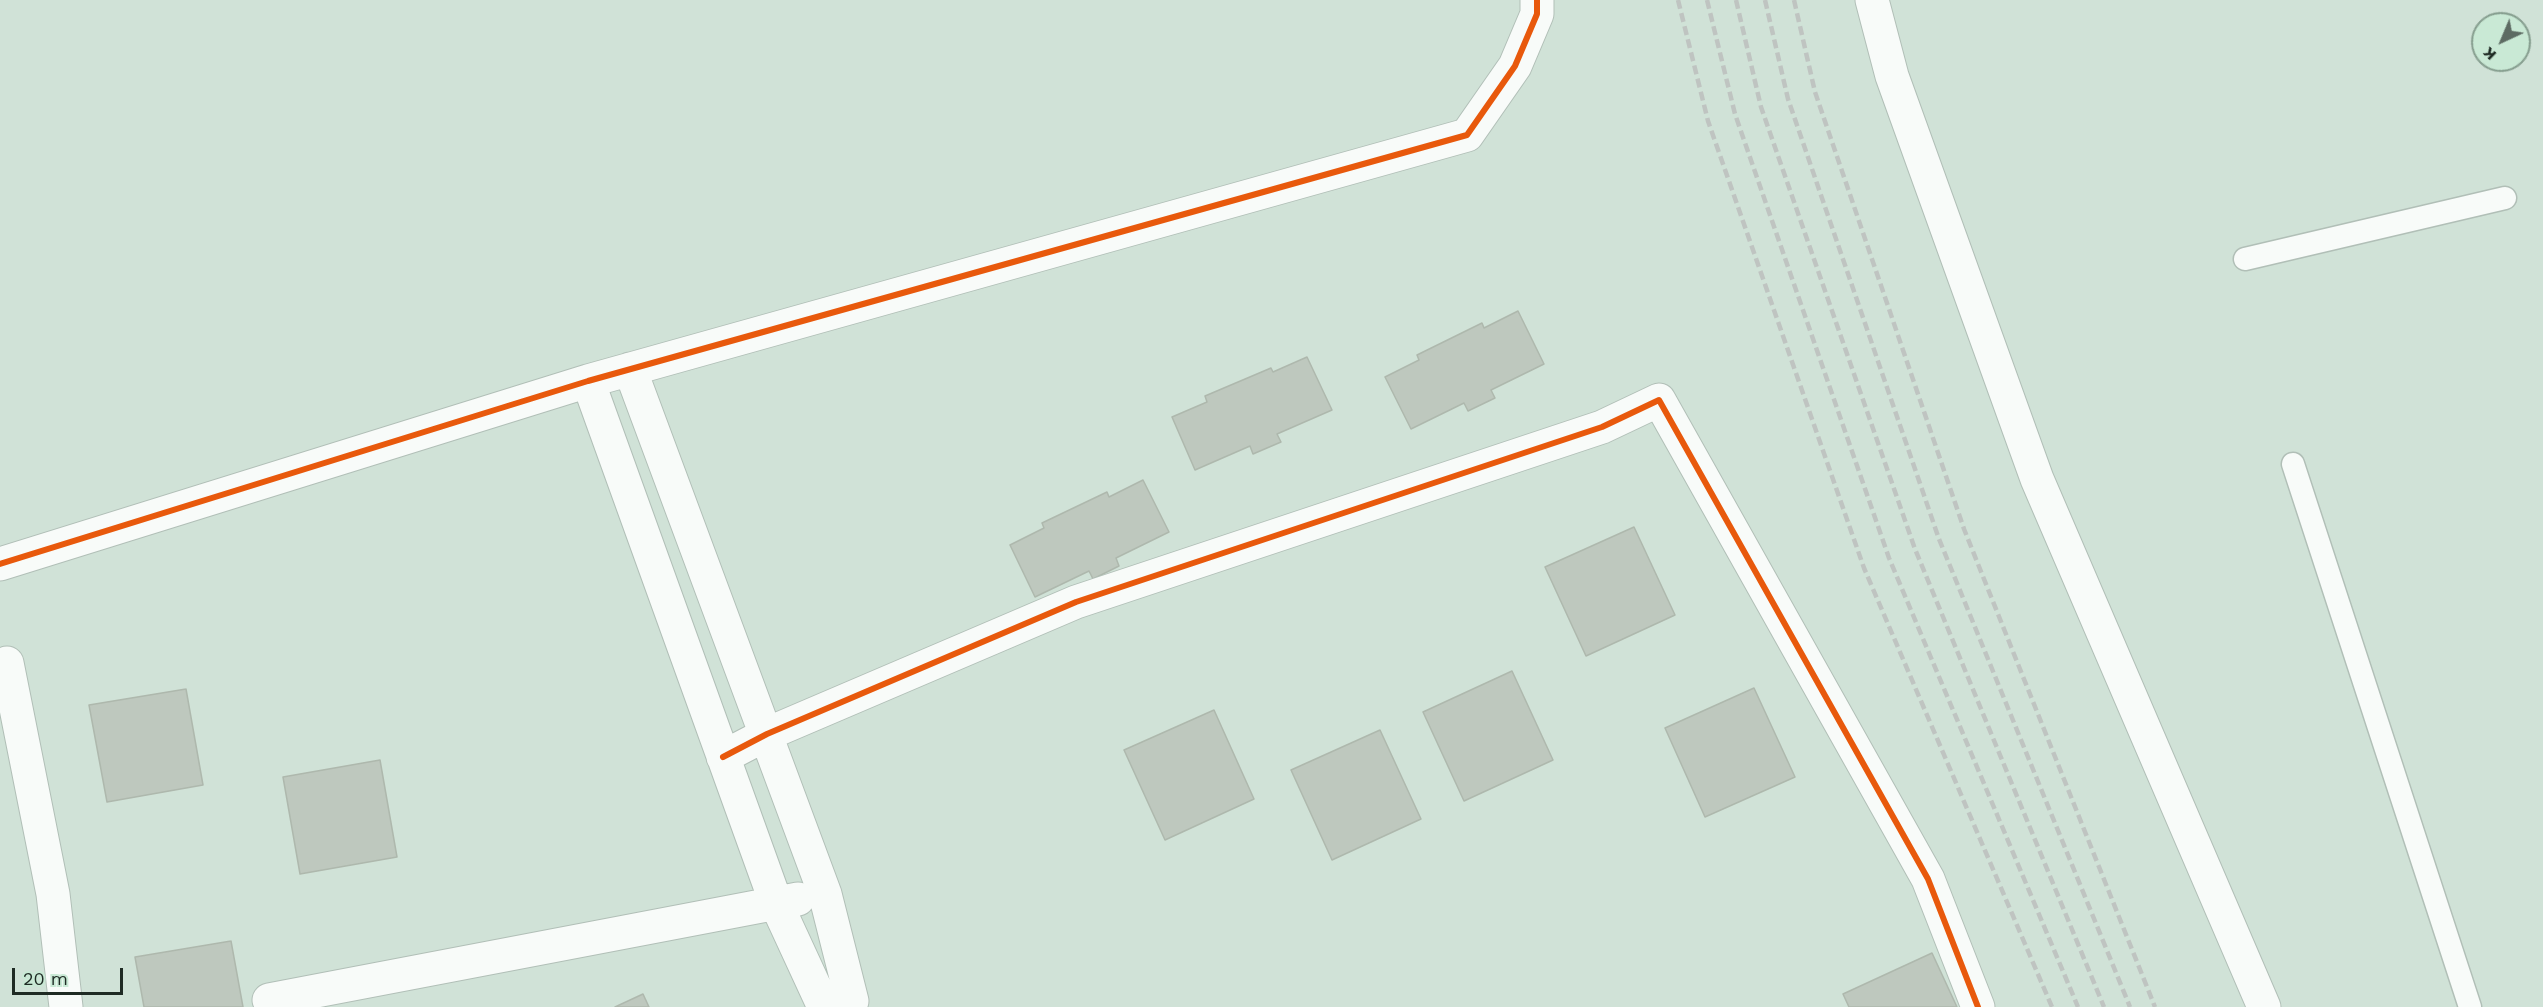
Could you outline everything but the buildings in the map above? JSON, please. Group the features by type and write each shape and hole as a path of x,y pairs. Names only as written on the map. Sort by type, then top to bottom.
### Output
{"street":[{"path":"0,564 588,381 1467,135 1515,66 1537,14 1537,0"},
{"path":"1872,0 1892,76 2037,479 2264,1007"},
{"path":"630,369 825,894 852,1001 850,1007"},
{"path":"588,381 776,903 824,1007"},
{"path":"723,757 767,734 1076,602 1602,427 1659,400 1928,879 1978,1007"},
{"path":"8,663 53,894 66,1007"},
{"path":"269,1000 825,894"}],"lane":[{"path":"2245,259 2505,198"},
{"path":"2293,464 2470,1007"}],"railway":[{"path":"1678,0 1708,121 1864,568 2052,1007"},
{"path":"1707,0 1735,114 1889,558 2078,1007"},
{"path":"1736,0 1761,107 1915,549 2104,1007"},
{"path":"1765,0 1788,99 1939,539 2130,1007"},
{"path":"1794,0 1815,92 1964,529 2155,1007"}],"cycle path":[{"path":"0,564 588,381 1467,135 1515,66 1537,14 1537,0"},
{"path":"723,757 767,734 1076,602 1602,427 1659,400 1928,879 1978,1007"}]}
